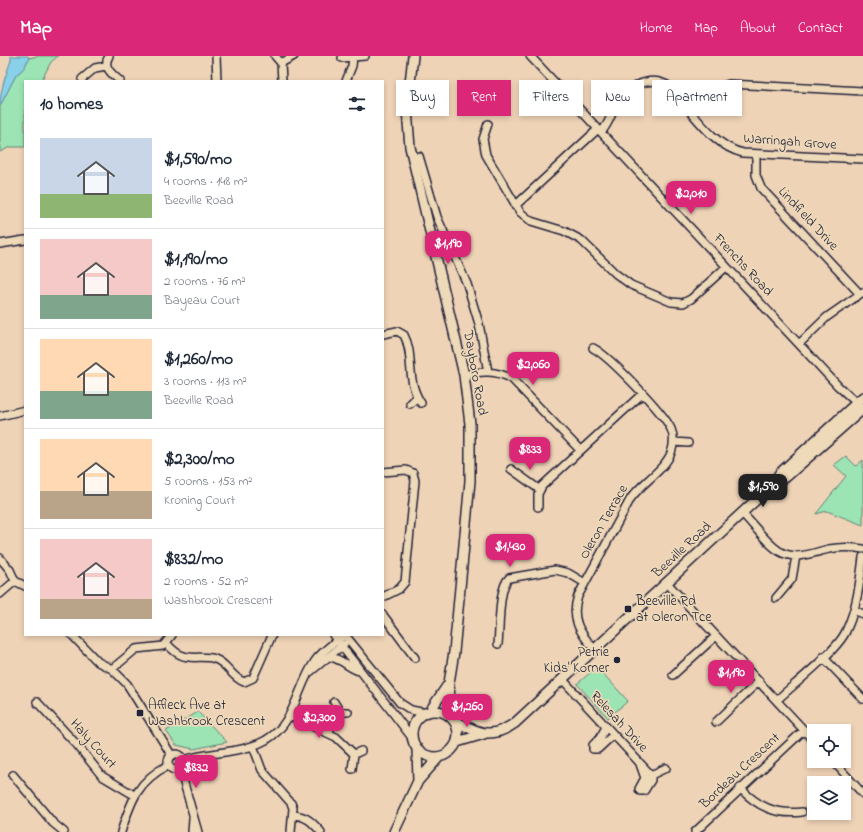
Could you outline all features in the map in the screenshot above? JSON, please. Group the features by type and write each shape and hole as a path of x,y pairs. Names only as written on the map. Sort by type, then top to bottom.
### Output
{"main road":[{"name":"Dayboro Road","path":"413,56 407,110 410,147 464,375 470,424 470,481 454,652 449,683 453,719"},
{"name":"Dayboro Road","path":"412,72 418,56"},
{"name":"Beeville Road","path":"457,742 484,734 496,734 511,726 770,487 786,478 860,407"},
{"name":"Dayboro Road","path":"428,712 449,683"},
{"path":"418,781 417,748 413,739 415,723 428,712 443,712 453,719 484,734"},
{"path":"394,832 418,781 439,757 449,753 457,742 458,733 453,719"},
{"path":"417,748 425,755 439,757"}],"street":[{"path":"106,66 109,56"},
{"path":"216,56 217,80"},
{"path":"275,56 281,63 282,80"},
{"path":"281,63 294,56"},
{"path":"342,58 365,56"},
{"name":"Frenchs Road","path":"530,56 838,386 860,407"},
{"path":"347,80 352,70 353,57"},
{"path":"80,80 95,68 106,66"},
{"path":"106,66 119,80"},
{"name":"Warringah Grove","path":"515,206 599,131 624,95 634,87 646,82 652,81"},
{"path":"742,85 863,91"},
{"name":"Warringah Grove","path":"695,116 721,144 735,151 756,154 863,159"},
{"path":"488,124 483,139 486,155 515,206 526,218 564,231 581,240 616,274 631,285 671,302 677,303 688,301 726,266"},
{"name":"Lindfield Drive","path":"756,154 756,175 761,188 862,293"},
{"name":"Dayboro Road","path":"419,156 437,218 467,284 479,324 488,372"},
{"path":"0,244 24,240"},
{"path":"799,344 827,317 862,293"},
{"path":"384,334 397,330 401,332 405,338 410,362 410,376 419,400 410,404"},
{"path":"593,348 607,356 668,424 674,442 688,443"},
{"path":"464,375 488,372 506,376 518,384 580,450"},
{"path":"538,508 540,490 580,450 642,394"},
{"path":"0,416 24,410"},
{"name":"Oleron Terrace","path":"595,650 581,633 575,616 576,602 631,498 671,455 674,442"},
{"path":"511,469 540,490"},
{"path":"384,472 408,470 413,473 415,481 405,582 399,589 384,596"},
{"path":"742,513 779,550 796,556 840,548 863,549"},
{"path":"776,598 792,579 796,556"},
{"path":"777,700 843,636 854,610 863,557"},
{"path":"0,558 10,570 15,581 24,586"},
{"path":"498,644 504,580 513,577 555,570 568,573 585,583"},
{"path":"0,594 15,581"},
{"path":"667,583 807,733"},
{"path":"854,610 863,614"},
{"path":"384,616 415,658"},
{"path":"73,636 98,662 112,669 133,691 172,756"},
{"path":"112,669 136,649 159,648 166,643 171,636"},
{"path":"166,643 179,655 214,658 220,661 238,679 244,682 253,678 272,636"},
{"path":"673,675 716,636"},
{"path":"184,760 253,746 273,736 290,716 301,686 309,674 314,662 337,641 346,637 400,703 411,710 428,712"},
{"path":"309,674 329,657 337,641"},
{"path":"337,641 413,739"},
{"path":"329,657 338,658 354,670 361,671"},
{"path":"823,657 863,699"},
{"name":"Relesah Drive","path":"562,680 640,764 644,765 648,776"},
{"path":"716,722 758,681"},
{"name":"Haly Court","path":"37,702 78,746 102,776 134,795"},
{"path":"328,732 344,712 334,702"},
{"path":"290,716 328,732 341,741 354,754"},
{"path":"606,727 600,738 593,745 593,749 598,748 613,735"},
{"name":"Bordeau Crescent","path":"695,832 740,788 804,730"},
{"path":"253,746 262,770 289,800 293,808 291,832"},
{"path":"354,754 361,751"},
{"path":"352,769 354,754"},
{"path":"172,756 179,755 184,760"},
{"path":"169,765 169,760 172,756"},
{"path":"184,760 180,769 198,832"},
{"path":"121,832 134,795 146,780 158,770 169,765"},
{"path":"169,765 172,769 180,769"},
{"path":"638,794 644,791 651,780 648,776 666,768"},
{"path":"840,768 862,790"},
{"path":"13,775 53,823 64,832"},
{"path":"740,788 757,804 764,808 782,813 802,812"},
{"path":"192,832 193,815"},
{"path":"293,815 305,817 321,832"}],"green space":[{"path":"38,56 58,56 51,62 42,80 24,80 24,147 10,147 0,152 0,106 16,75 24,68 29,58"},
{"path":"846,456 856,466 863,460 863,525 827,511 816,514 846,476 834,465"},
{"path":"597,667 628,701 608,718 577,684"},
{"path":"198,712 227,742 194,749 176,745 166,731"}],"water":[{"path":"11,56 28,56 29,58 24,68 16,75 0,106 2,88"}],"place":[{"name":"Beeville Rd at Oleron Tce","path":"628,609"},
{"name":"Petrie Kids' Korner","path":"617,660"},
{"name":"Affleck Ave at Washbrook Crescent","path":"140,713"}]}
